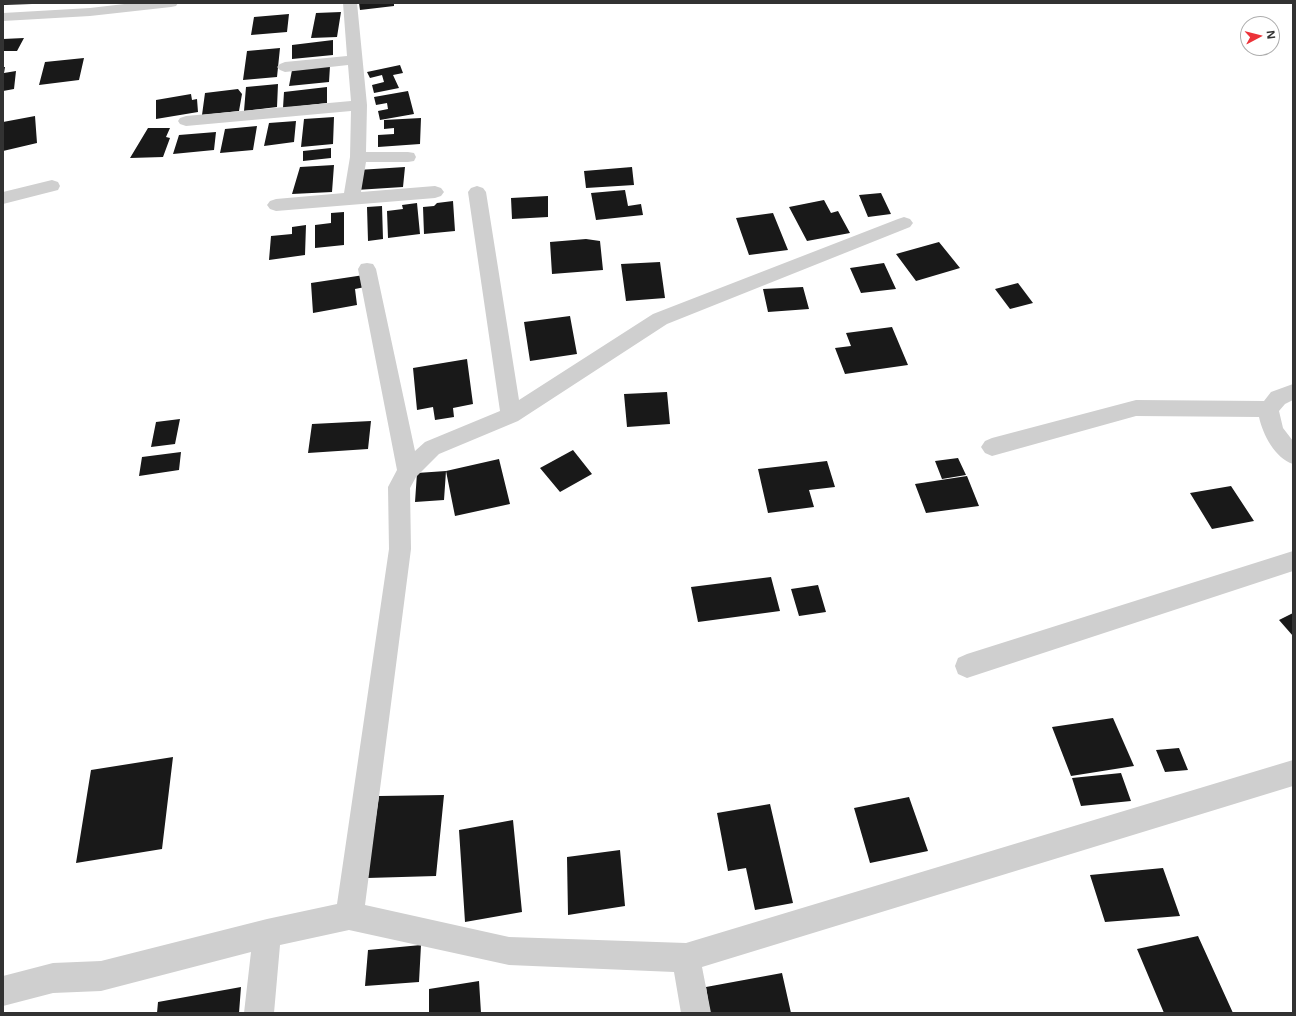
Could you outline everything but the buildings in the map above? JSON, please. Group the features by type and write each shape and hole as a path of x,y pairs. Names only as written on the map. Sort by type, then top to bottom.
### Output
{"street":[{"path":"3,17 90,12 171,3"},
{"path":"350,3 359,105 358,157 352,198"},
{"path":"285,67 356,60"},
{"path":"186,121 359,105"},
{"path":"358,157 408,157"},
{"path":"3,198 52,186"},
{"path":"276,205 435,192"},
{"path":"477,192 511,415"},
{"path":"349,916 400,549 399,487 408,471 432,448 511,415 660,319 904,223"},
{"path":"367,269 408,471"},
{"path":"1293,392 1278,398 1269,409 1269,421 1273,432 1293,455"},
{"path":"992,447 1136,408 1269,409"},
{"path":"967,666 1293,561"},
{"path":"3,991 53,978 101,976 267,933 349,916 510,951 686,958 1293,772"},
{"path":"260,1013 267,933"},
{"path":"686,958 696,1013"}]}
